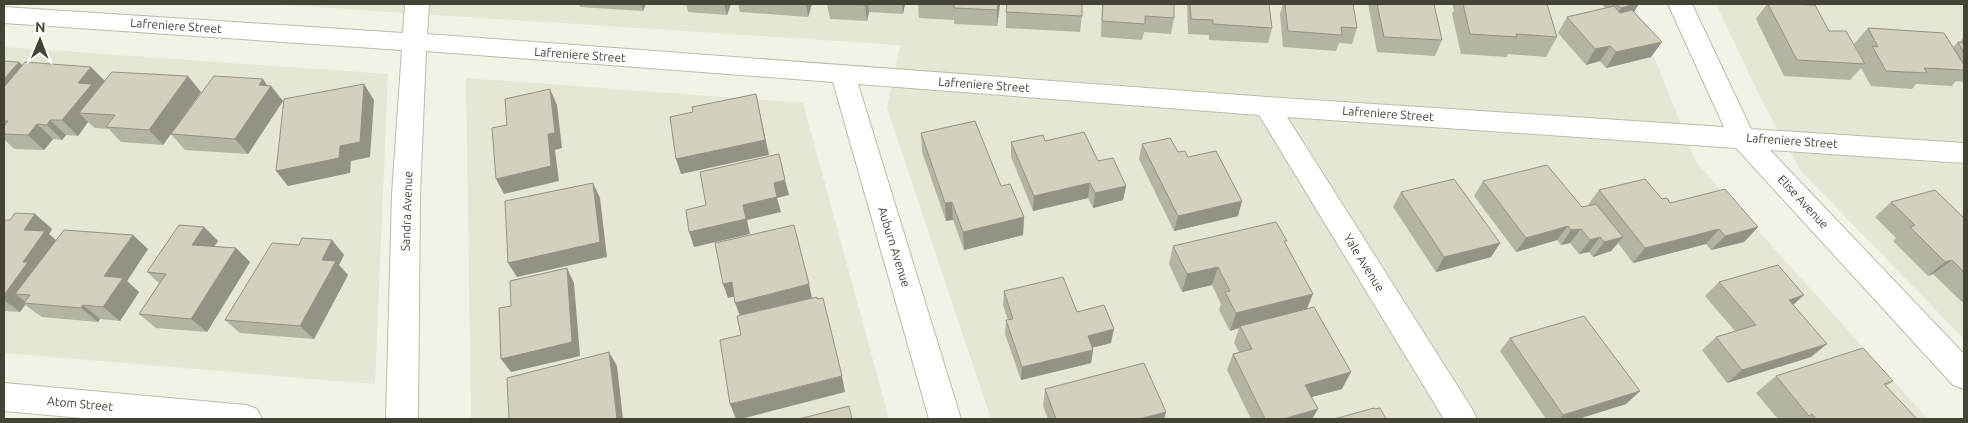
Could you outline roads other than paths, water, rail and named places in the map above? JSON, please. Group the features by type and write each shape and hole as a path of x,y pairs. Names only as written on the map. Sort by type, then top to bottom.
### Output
{"street":[{"name":"Sandra Avenue","path":"402,419 406,195 417,4"},
{"name":"Elise Avenue","path":"1680,4 1742,137 1964,375"},
{"name":"Lafreniere Street","path":"4,15 43,10 415,42 843,75 1267,106 1964,152"},
{"name":"Auburn Avenue","path":"843,75 945,419"},
{"name":"Yale Avenue","path":"1267,106 1461,419"},
{"name":"Atom Street","path":"4,397 246,419"}]}
